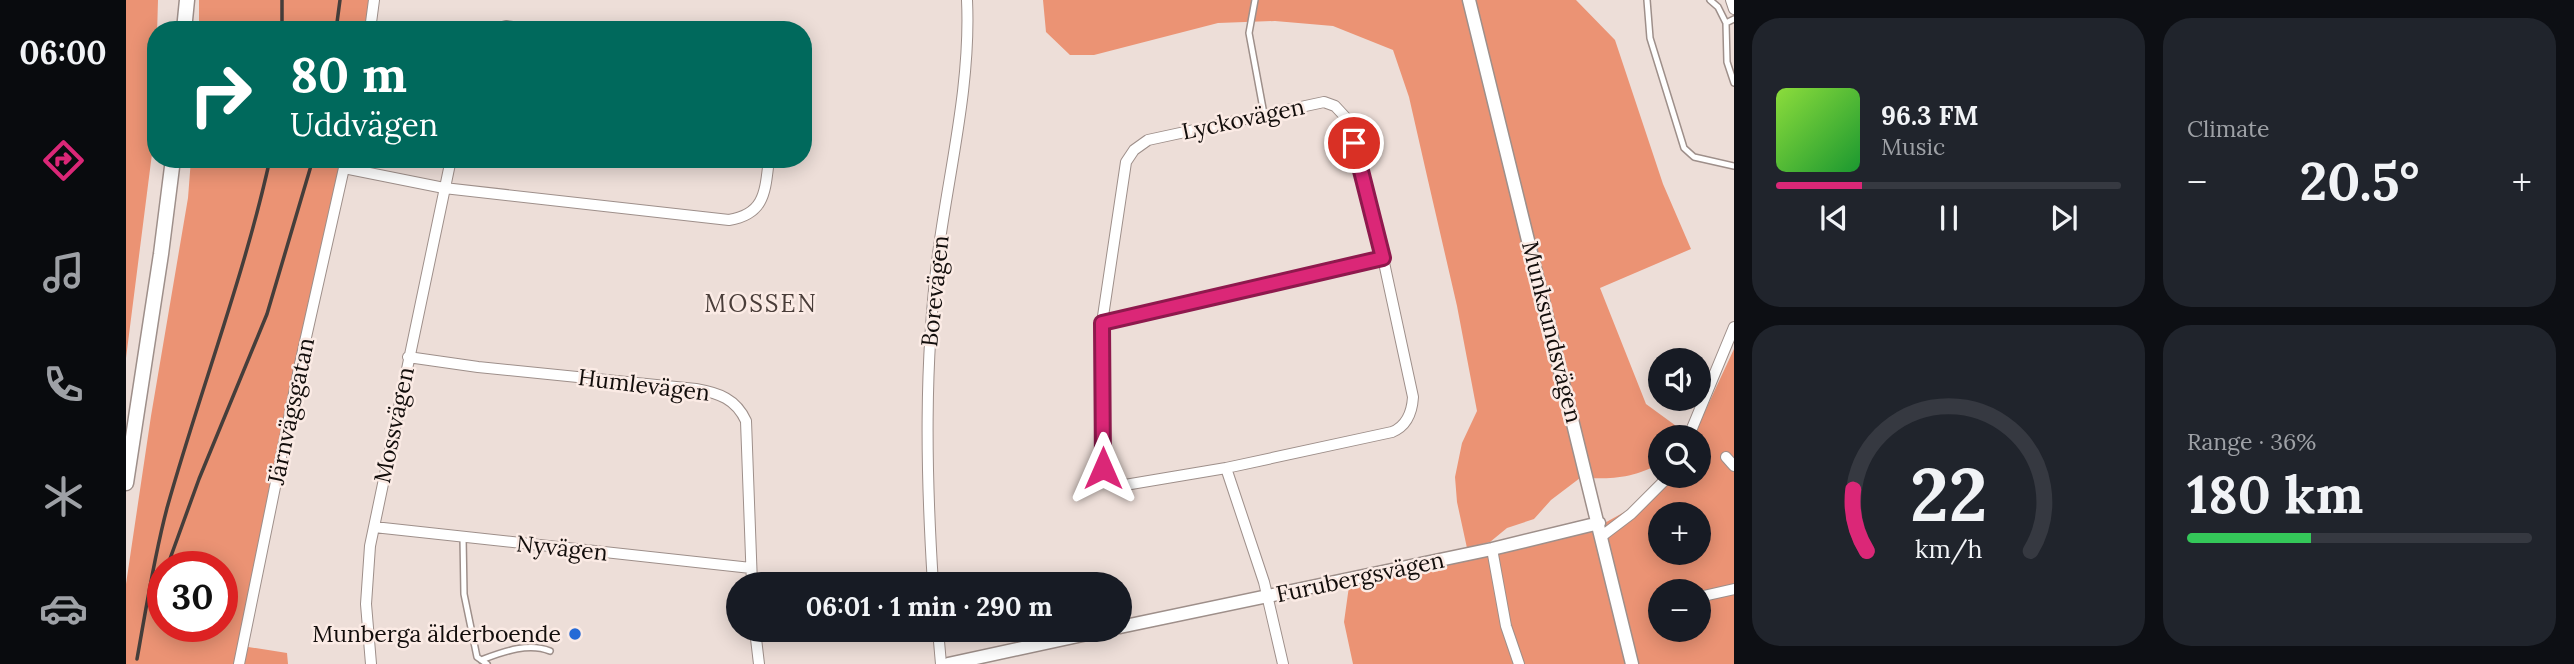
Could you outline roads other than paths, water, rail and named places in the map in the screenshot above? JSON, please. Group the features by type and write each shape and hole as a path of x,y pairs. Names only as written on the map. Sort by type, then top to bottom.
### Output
{"main road":[{"path":"185,21 187,0"},
{"path":"126,482 172,168"}],"street":[{"path":"371,21 374,0"},
{"name":"Borevägen","path":"933,572 927,426 929,336 963,85 968,33 967,0"},
{"name":"Munksundsvägen","path":"1469,0 1632,664"},
{"path":"1731,0 1734,9"},
{"name":"Lyckovägen","path":"1324,102 1335,106 1348,120 1383,258 1413,397 1412,412 1405,423 1392,432 1226,468 1119,486 1109,480 1103,468 1102,323 1126,162 1134,150 1148,140 1264,114 1324,102"},
{"name":"Järnvägsgatan","path":"239,664 300,364 344,168"},
{"path":"362,168 444,188 729,220 751,213 761,203 767,168"},
{"name":"Mossvägen","path":"371,664 366,604 374,527 449,168"},
{"path":"1102,323 1383,258"},
{"path":"1693,425 1734,327"},
{"name":"Humlevägen","path":"408,357 478,367 696,388 729,399 741,409 746,421 751,572"},
{"path":"1726,457 1734,466"},
{"path":"1226,468 1268,597 1283,664"},
{"path":"1600,529 1631,514 1657,488"},
{"name":"Nyvägen","path":"374,527 751,568"},
{"name":"Furubergsvägen","path":"1132,625 1600,529"},
{"path":"1492,549 1506,626 1519,664"},
{"path":"1711,594 1734,589"},
{"path":"756,642 759,664"},
{"path":"939,642 941,664"},
{"path":"948,664 1050,642"}],"lane":[{"path":"1255,0 1249,33 1264,114"},
{"path":"1648,0 1650,38 1684,148 1694,157 1734,166"},
{"path":"1710,0 1718,7 1726,23 1727,62 1734,83"},
{"path":"1726,23 1734,19"},
{"path":"463,537 464,594 477,657 484,662 505,652 537,645 550,651"}],"railway":[{"path":"282,0 282,21"},
{"path":"337,21 340,0"},
{"path":"137,659 167,508 248,247 268,168"},
{"path":"173,551 199,479 267,314 310,168"}],"place":[{"name":"Munberga älderboende","path":"575,634"}],"district":[{"name":"MOSSEN","path":"761,304"}]}
